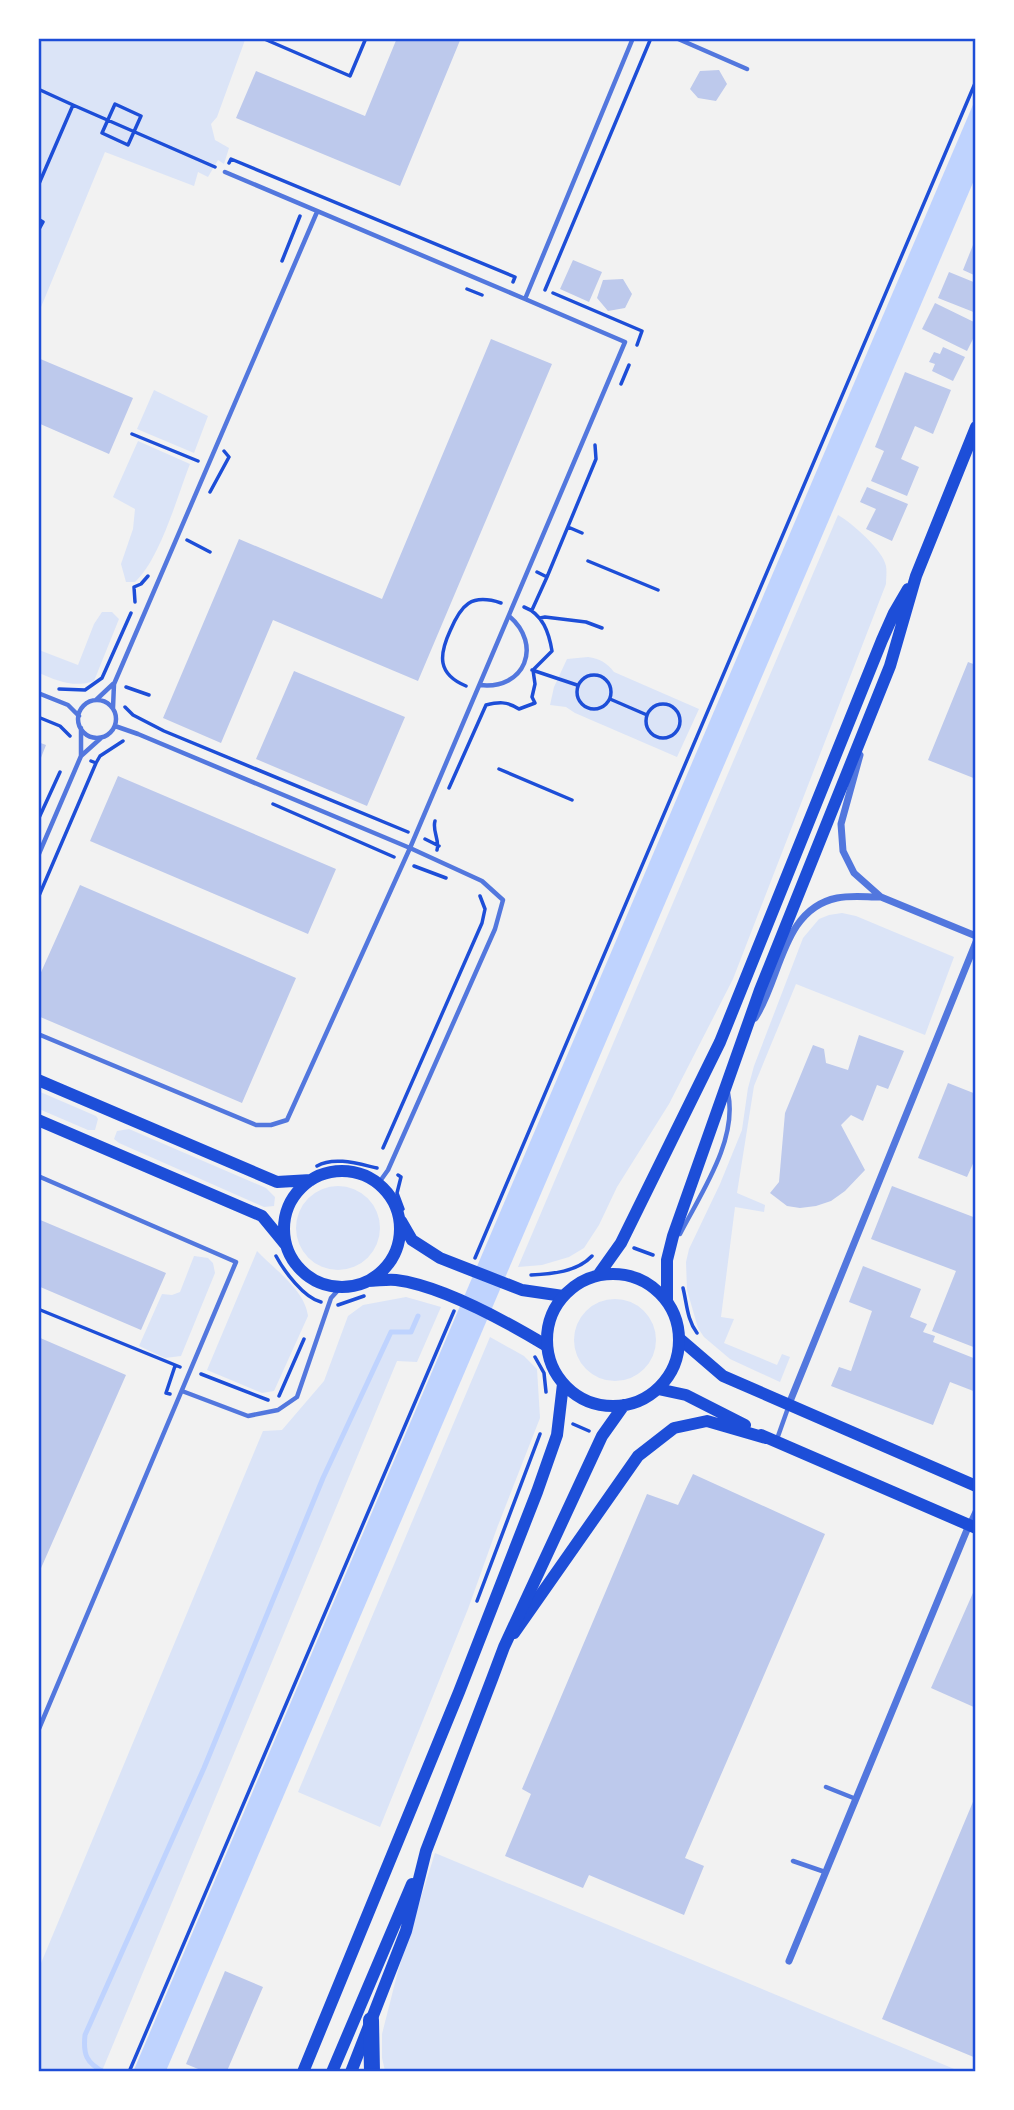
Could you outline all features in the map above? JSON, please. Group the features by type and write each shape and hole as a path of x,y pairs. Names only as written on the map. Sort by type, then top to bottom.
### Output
{"highway":[{"path":"371,2020 372,2071"}],"main road":[{"path":"667,1300 667,1260 673,1236 760,990 890,666 916,576 975,427"},
{"path":"599,1274 621,1243 720,1042 882,640 916,576"},
{"path":"38,1080 276,1182 345,1171 363,1175 378,1184 390,1197 405,1231 412,1240 440,1258 475,1263 522,1290 563,1296"},
{"path":"38,1121 262,1216 285,1244 293,1261 306,1275 322,1284 341,1287 368,1281 395,1280 426,1287 507,1322 547,1346"},
{"path":"285,1244 284,1226 288,1208 311,1175"},
{"path":"368,1281 388,1264 396,1248 400,1231 397,1213"},
{"path":"618,1273 637,1277 654,1286 667,1300 677,1319 680,1339 678,1358 670,1375 658,1389 643,1399 624,1405 608,1406 576,1395 563,1384 550,1360 547,1346 550,1320 563,1296 573,1286 599,1274 618,1273"},
{"path":"680,1339 723,1376 975,1486"},
{"path":"303,2071 459,1692 537,1492 557,1435 563,1384"},
{"path":"658,1389 686,1395 771,1440 972,1526"},
{"path":"332,2071 426,1851 504,1647 602,1436 624,1405"},
{"path":"504,1647 638,1456 674,1428 707,1420 771,1440"},
{"path":"351,2071 406,1931 426,1851"}],"street":[{"path":"869,719 841,824 844,851 854,873 881,897 975,936"},
{"path":"747,1028 765,1000 789,939 800,921 834,898 881,897"},
{"path":"789,1404 975,942"},
{"path":"789,1961 972,1526"}],"lane":[{"path":"525,299 634,38"},
{"path":"676,38 747,69"},
{"path":"38,1034 256,1125 271,1125 287,1119 416,835 625,342 225,172"},
{"path":"81,756 115,726 114,684 317,212"},
{"path":"480,685 500,685 509,681 523,666 527,656 524,634 509,616"},
{"path":"38,693 68,705 84,706 96,700 114,684"},
{"path":"96,700 113,708"},
{"path":"38,856 81,756 79,716 68,705"},
{"path":"79,716 84,706"},
{"path":"115,726 410,848 482,881 503,900 495,929 388,1170 378,1184"},
{"path":"81,728 90,736 102,737"},
{"path":"38,1175 236,1262 38,1731"},
{"path":"182,1391 248,1416 278,1410 297,1397 331,1298 341,1287"},
{"path":"771,1440 789,1404"},
{"path":"972,1526 975,1509"},
{"path":"826,1787 856,1799"},
{"path":"793,1861 825,1872"}],"path":[{"path":"262,38 350,76 366,38"},
{"path":"545,290 650,38"},
{"path":"468,1256 475,1263 975,81"},
{"path":"38,89 225,172 231,159 515,277 509,292"},
{"path":"115,104 141,116 134,132 128,145 102,132 115,104"},
{"path":"38,186 73,105"},
{"path":"280,267 300,216 290,211"},
{"path":"38,219 43,222 38,231"},
{"path":"132,433 208,465"},
{"path":"195,471 199,461"},
{"path":"568,527 582,533"},
{"path":"588,561 658,590"},
{"path":"55,689 85,690 102,678 136,600 134,587 141,584 150,573"},
{"path":"532,610 547,577"},
{"path":"466,686 453,678 445,669 441,658 449,632 458,612 466,604 478,600 501,603"},
{"path":"540,618 586,622 602,628"},
{"path":"449,632 455,634"},
{"path":"523,666 578,686"},
{"path":"586,677 604,678 611,687 610,699 603,708 587,708 577,696 578,686 586,677"},
{"path":"149,695 127,685 124,705 133,715 164,731 439,846"},
{"path":"610,699 647,715"},
{"path":"667,705 677,711 679,728 671,737 656,737 646,725 647,715 655,706 667,705"},
{"path":"96,763 100,756 122,742 133,715"},
{"path":"38,820 65,763"},
{"path":"499,769 572,800"},
{"path":"268,802 451,881"},
{"path":"383,1148 482,923 485,909 482,898 474,889"},
{"path":"311,1175 324,1162 342,1162 388,1170 401,1177 397,1193 410,1218"},
{"path":"129,2071 458,1301"},
{"path":"535,1357 544,1373 547,1395"},
{"path":"166,1393 175,1366"}],"shaded area":[{"path":"132,38 139,41 140,38 245,40 217,117 211,124 215,140 229,148 224,164 218,160 208,177 198,172 194,186 105,152 39,312 39,39"},
{"path":"154,390 208,416 194,453 137,429"},
{"path":"138,441 190,464 167,527 152,558 135,582 126,582 121,564 133,529 135,509 113,497"},
{"path":"838,515 859,530 879,552 886,566 886,584 733,979 669,1104 617,1187 599,1225 584,1248 569,1257 542,1265 518,1267"},
{"path":"102,612 112,612 119,619 94,681 73,684 39,673 39,650 78,665 94,624"},
{"path":"588,657 602,662 614,672 699,709 677,757 566,707 550,705 554,687 567,659"},
{"path":"842,913 856,916 954,957 925,1035 796,984 754,1086 737,1193 765,1205 764,1212 735,1207 721,1317 734,1319 724,1343 777,1365 782,1354 790,1357 780,1382 730,1359 704,1337 698,1328 687,1290 686,1262 689,1249 742,1130 754,1066 803,938 819,919"},
{"path":"38,1091 96,1116 98,1119 95,1130 88,1130 39,1109"},
{"path":"129,1129 266,1188 275,1197 274,1206 264,1207 114,1139 117,1131"},
{"path":"338,1186 354,1189 373,1205 380,1228 377,1244 361,1263 338,1270 322,1267 303,1251 296,1228 299,1212 315,1193"},
{"path":"257,1251 295,1289 306,1306 308,1316 274,1391 262,1393 207,1370"},
{"path":"194,1256 208,1258 213,1263 215,1273 181,1356 165,1358 139,1346 162,1294 180,1292"},
{"path":"406,1297 441,1307 417,1362 397,1361 102,2071 39,2071 39,1968 263,1431 282,1430 324,1381 348,1316 363,1305"},
{"path":"615,1299 631,1303 644,1311 652,1324 656,1340 652,1356 644,1369 631,1377 615,1381 599,1377 586,1369 578,1356 574,1340 578,1324 586,1311 599,1303"},
{"path":"490,1337 524,1356 537,1369 540,1418 468,1609 380,1827 298,1792"},
{"path":"435,1853 959,2071 385,2071 382,2034 398,1971"}],"water":[{"path":"975,100 975,178 166,2071 133,2072"}],"building":[{"path":"397,38 461,38 400,186 236,118 256,71 365,116"},
{"path":"719,70 727,84 716,101 698,98 690,89 700,71"},
{"path":"975,240 976,273 974,275 963,270"},
{"path":"573,260 602,272 589,302 560,289"},
{"path":"949,272 976,283 976,313 938,298"},
{"path":"623,279 632,294 625,308 608,311 597,298 603,280"},
{"path":"935,303 976,323 976,333 967,351 922,329"},
{"path":"491,339 552,364 418,681 273,620 221,743 163,718 239,539 382,599"},
{"path":"943,347 965,357 953,381 932,371 935,364 929,362 934,352 940,354"},
{"path":"38,358 133,398 109,454 38,423"},
{"path":"905,372 951,390 933,434 915,426 901,459 919,467 907,496 871,481 884,451 875,447"},
{"path":"867,487 908,504 892,541 866,529 876,509 860,502"},
{"path":"968,662 976,665 976,779 928,760"},
{"path":"294,671 405,717 367,806 256,759"},
{"path":"38,742 46,745 39,763 38,763"},
{"path":"118,776 336,869 308,934 90,841"},
{"path":"80,885 296,978 242,1103 38,1016 38,979"},
{"path":"859,1035 904,1051 888,1089 877,1085 863,1121 851,1115 841,1125 865,1170 831,1201 800,1208 787,1206 770,1193 779,1182 785,1113 813,1045 824,1049 826,1063 848,1070"},
{"path":"948,1083 976,1094 976,1157 967,1177 918,1158"},
{"path":"892,1186 976,1218 976,1348 932,1331 956,1271 871,1239"},
{"path":"38,1219 166,1273 141,1330 38,1286"},
{"path":"863,1266 921,1289 910,1317 927,1324 923,1332 935,1336 933,1342 976,1359 976,1392 950,1382 933,1425 831,1386 839,1367 851,1371 872,1311 849,1302"},
{"path":"38,1337 126,1375 38,1575"},
{"path":"693,1474 825,1534 685,1858 704,1866 684,1915 589,1875 583,1888 505,1856 531,1794 522,1789 647,1494 678,1505"},
{"path":"976,1586 976,1708 931,1688"},
{"path":"976,1797 976,2058 882,2019"},
{"path":"225,1971 263,1987 227,2071 203,2071 186,2064"}],"waterway":[{"path":"104,2072 87,2057 85,2035 204,1768 323,1478 391,1332 411,1332 418,1316"}]}
